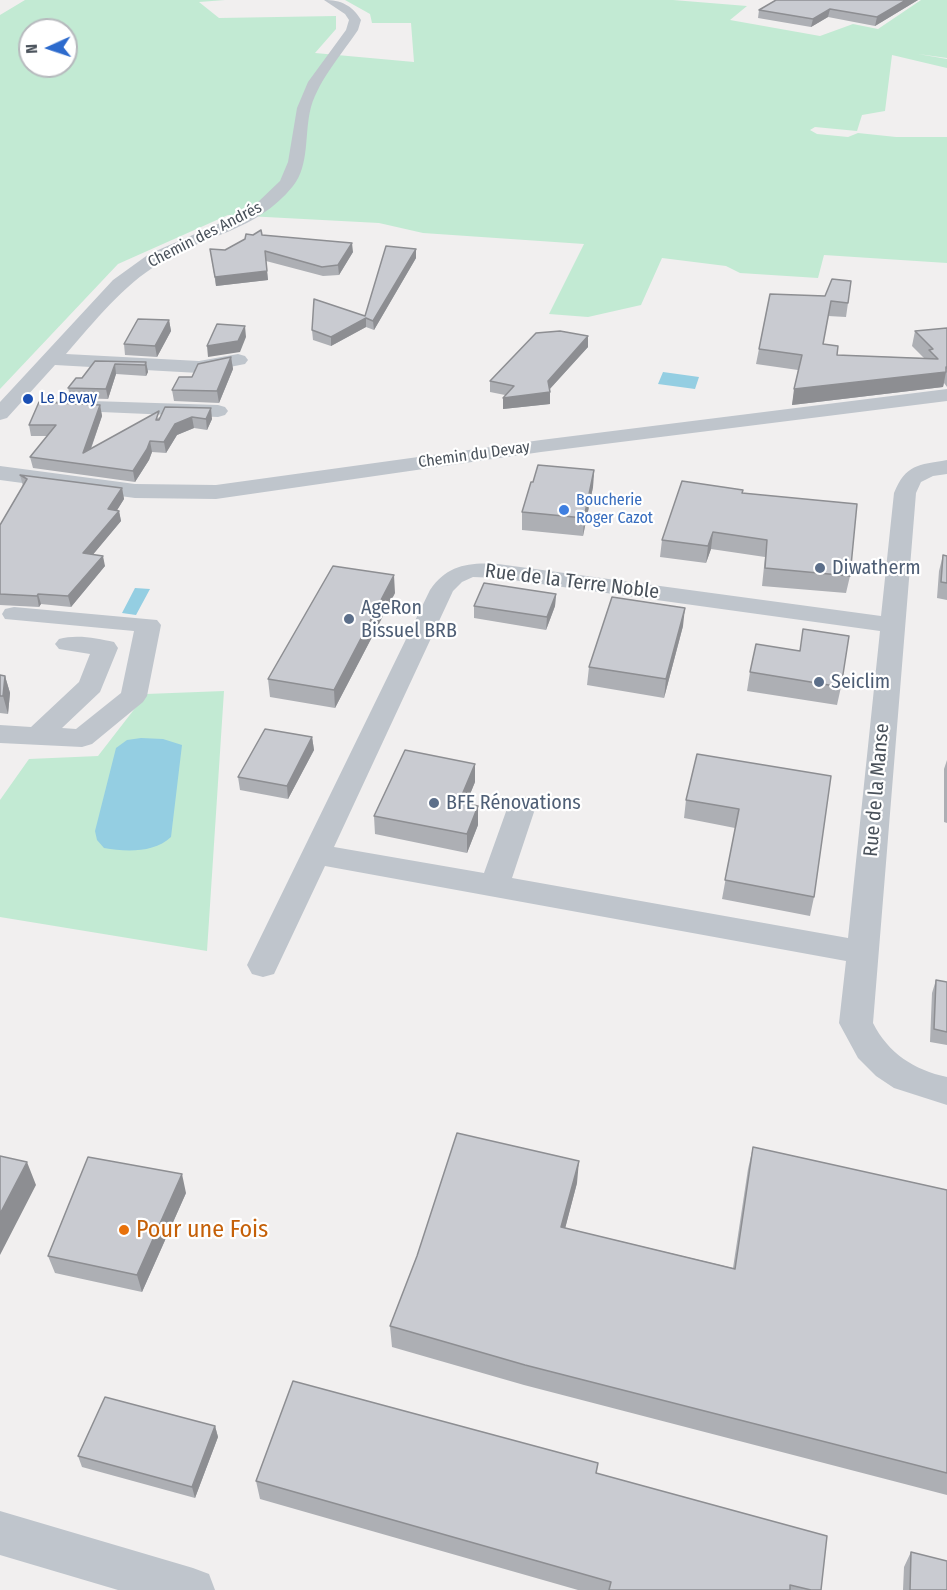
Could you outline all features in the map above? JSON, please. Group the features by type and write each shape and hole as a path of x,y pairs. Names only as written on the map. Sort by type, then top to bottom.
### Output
{"street":[{"name":"Chemin des Andrés","path":"6,408 106,297 133,273 182,244 240,220 263,207 287,183 296,162 304,108 315,82 352,30 355,20 350,12 330,0"},
{"path":"49,359 199,367 238,360"},
{"name":"Chemin du Devay","path":"0,473 135,490 216,492 541,446 947,395"},
{"path":"6,408 41,404 218,411"},
{"name":"Rue de la Manse","path":"947,467 927,470 911,478 905,493 856,1023 871,1051 895,1072 928,1087 947,1090"},
{"name":"Rue de la Terre Noble","path":"263,965 442,590 451,577 473,570 498,571 893,625"},
{"path":"0,734 82,738 134,696 148,625 14,614"},
{"path":"36,736 91,687 105,648 68,644"},
{"path":"494,886 522,806"},
{"path":"317,854 862,952"},
{"path":"0,1533 193,1590"}],"green space":[{"path":"25,0 225,0 199,2 219,18 336,16 336,29 315,53 414,62 411,23 372,23 370,14 345,0 673,0 747,6 730,20 820,36 853,24 878,29 921,0 947,0 947,58 918,54 947,59 947,68 892,55 885,111 862,115 857,131 815,127 810,130 817,134 848,137 858,133 896,137 947,137 947,263 824,255 818,278 740,273 726,266 662,258 641,305 588,317 549,314 584,244 423,233 379,223 228,215 118,264 0,389 0,15"},
{"path":"224,691 207,951 0,917 0,800 29,759 98,756 146,694"}],"water":[{"path":"663,372 699,377 695,389 658,384"},
{"path":"135,588 150,589 136,615 122,613"},
{"path":"163,739 182,745 171,837 148,849 104,848 97,840 95,831 116,748 127,740"}],"building":[{"path":"776,0 906,0 877,17 830,9 813,19 759,10"},
{"path":"261,230 262,235 352,243 338,265 322,267 265,251 267,271 215,277 210,249 225,250 245,239 246,234 253,235"},
{"path":"386,246 416,249 373,321 366,318 331,337 312,330 314,299 365,316"},
{"path":"832,279 851,281 848,303 831,301 823,344 838,346 837,355 938,359 929,350 933,349 915,331 947,328 946,372 794,389 802,355 759,349 770,294 825,296"},
{"path":"138,319 169,320 155,346 124,344"},
{"path":"217,324 245,326 238,341 207,346"},
{"path":"560,331 588,336 548,381 550,392 503,398 514,386 490,381 536,333"},
{"path":"231,357 217,391 172,390 179,377 192,377 198,364"},
{"path":"95,361 146,362 145,365 115,364 106,389 68,388 76,378 82,378"},
{"path":"39,402 100,405 83,453 159,411 156,420 159,420 165,407 211,408 206,419 192,417 175,424 164,442 150,441 133,471 30,457 56,425 29,425"},
{"path":"538,465 594,470 584,518 522,512"},
{"path":"20,475 122,488 108,509 119,511 83,553 103,556 68,596 0,594 0,525 27,479"},
{"path":"682,481 743,490 742,493 857,504 850,576 765,568 767,540 713,532 708,546 662,540"},
{"path":"943,555 947,556 947,583 941,582"},
{"path":"333,566 394,575 334,690 268,679"},
{"path":"484,583 556,594 547,617 474,606"},
{"path":"612,597 685,608 666,679 589,667"},
{"path":"803,629 849,636 841,687 750,672 756,644 800,651"},
{"path":"0,675 5,676 3,696 0,696"},
{"path":"265,729 312,737 287,786 238,777"},
{"path":"405,750 475,764 459,802 478,806 467,834 374,816"},
{"path":"697,754 831,776 814,897 725,880 739,809 686,800"},
{"path":"936,980 947,982 947,1032 934,1029"},
{"path":"457,1133 579,1161 561,1227 735,1269 753,1147 947,1190 947,1473 525,1365 390,1326 417,1256"},
{"path":"0,1156 27,1162 0,1214"},
{"path":"88,1157 182,1174 137,1275 48,1256"},
{"path":"293,1381 598,1463 596,1473 827,1536 821,1590 790,1585 790,1590 609,1590 611,1582 256,1481"},
{"path":"105,1397 215,1426 192,1487 78,1456"},
{"path":"911,1552 947,1561 947,1590 910,1590"}],"place":[{"name":"Le Devay","path":"28,399"},
{"name":"Boucherie Roger Cazot","path":"564,510"},
{"name":"Diwatherm","path":"820,568"},
{"name":"AgeRon Bissuel BRB","path":"349,619"},
{"name":"Seiclim","path":"819,682"},
{"name":"BFE Rénovations","path":"434,803"},
{"name":"Pour une Fois","path":"124,1230"}]}
